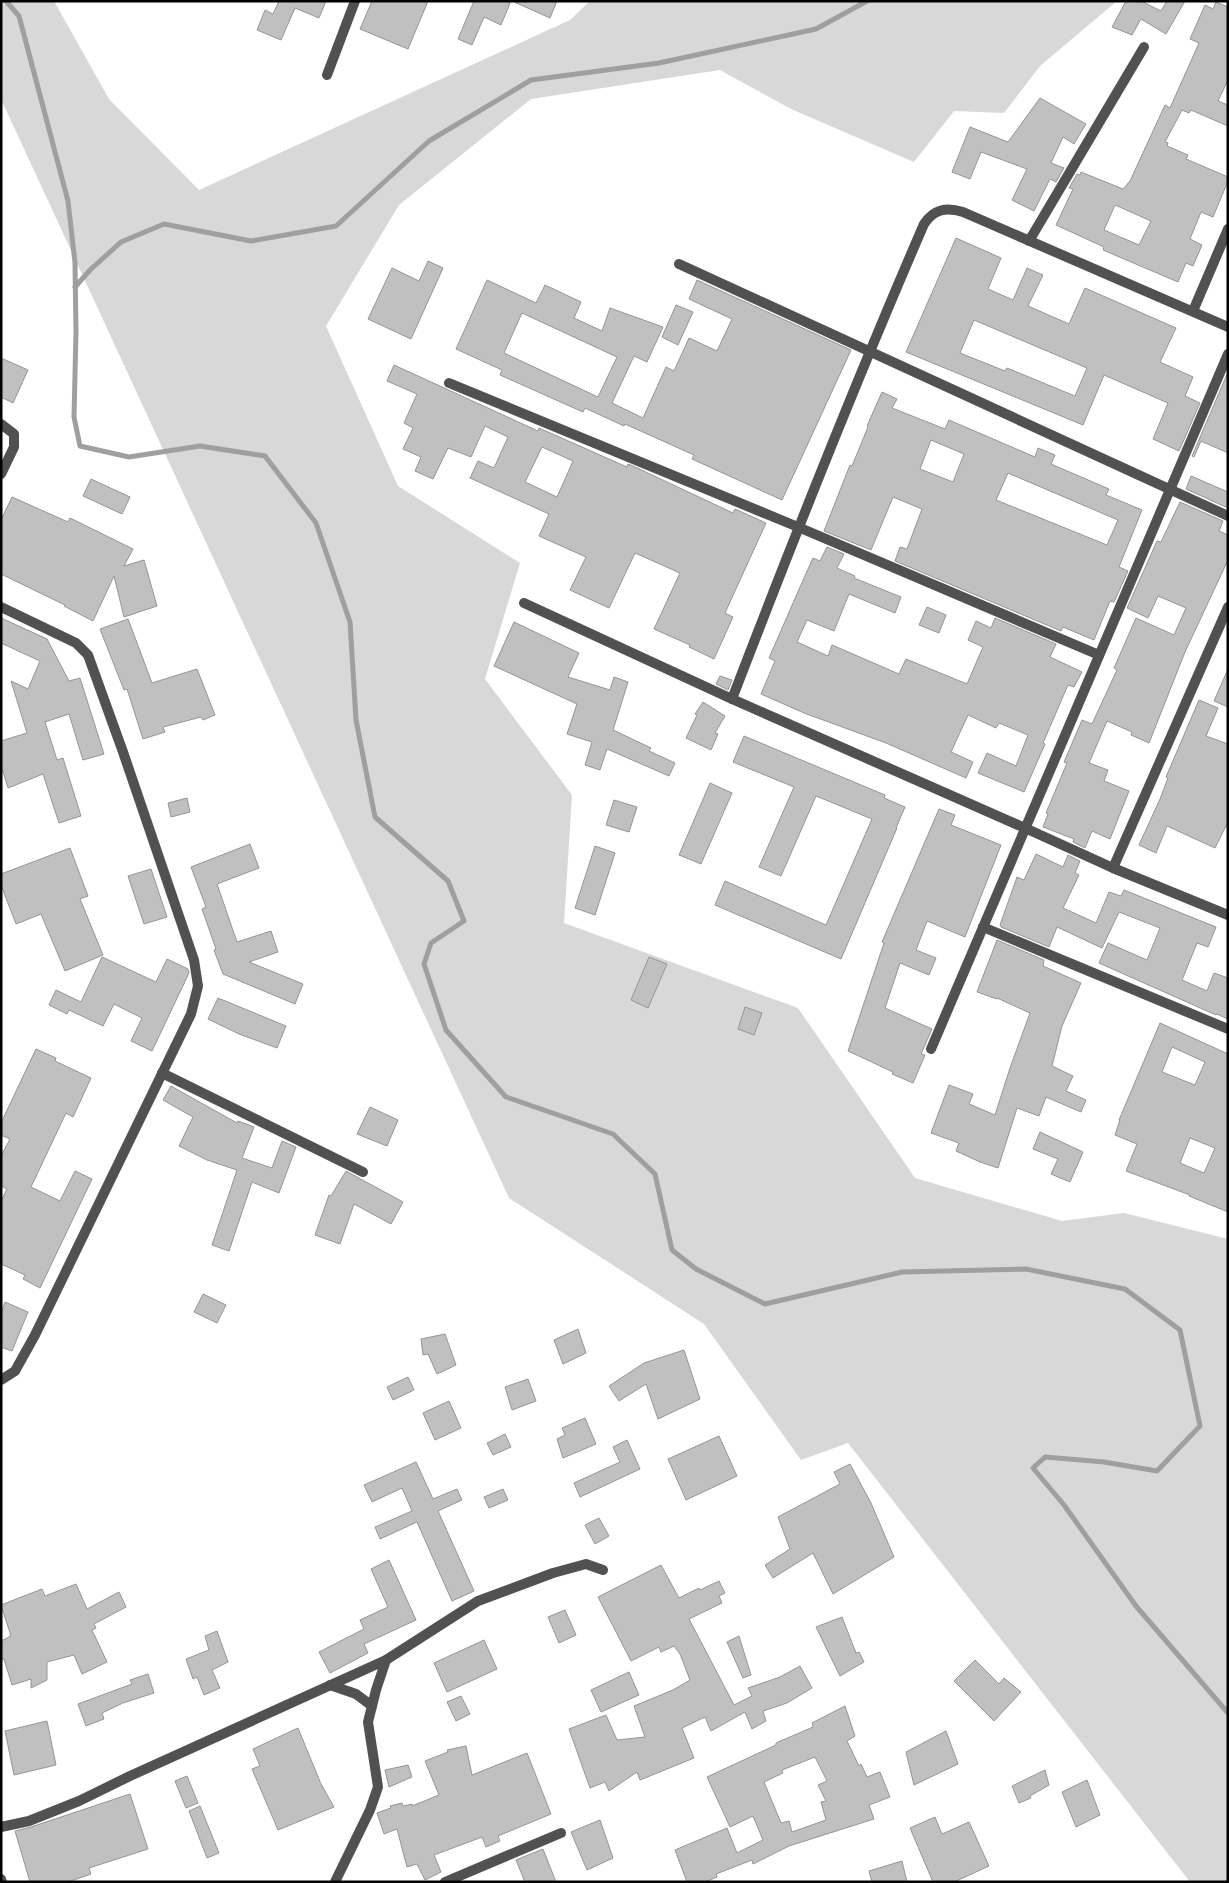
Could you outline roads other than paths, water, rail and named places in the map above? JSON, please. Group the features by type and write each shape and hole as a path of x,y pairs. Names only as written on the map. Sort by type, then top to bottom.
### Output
{"street":[{"path":"326,76 355,1"},
{"path":"1029,242 1144,47"},
{"path":"732,699 798,527 869,352 924,224 930,215 940,210 953,209 1228,327"},
{"path":"1193,311 1228,229"},
{"path":"679,264 1228,516"},
{"path":"931,1049 1228,354"},
{"path":"449,382 798,527 1099,656"},
{"path":"1,424 14,434 14,447 1,474"},
{"path":"524,603 732,699 1113,868 1228,916"},
{"path":"1,607 76,643 88,655 194,960 198,986 191,1014 35,1336 15,1371 1,1380"},
{"path":"1113,868 1228,607"},
{"path":"983,927 1228,1029"},
{"path":"162,1073 363,1172"},
{"path":"1,1827 29,1821 79,1801 386,1660 478,1601 552,1573 586,1564 603,1570"},
{"path":"335,1882 370,1810 378,1787 368,1722 386,1660"},
{"path":"330,1685 356,1694 372,1706"},
{"path":"445,1882 561,1833"}],"waterway":[{"path":"6,1 19,16 68,201 75,263 74,417 80,446 129,457 200,446 265,456 316,523 350,622 356,720 375,817 448,881 464,921 431,943 424,964 446,1030 506,1097 613,1134 655,1174 672,1250 696,1269 765,1304 902,1272 1026,1269 1125,1289 1180,1330 1200,1426 1157,1471 1104,1462 1045,1457 1033,1468 1064,1505 1136,1606 1228,1713"},
{"path":"75,287 90,270 121,242 164,224 251,241 336,226 429,141 531,80 659,63 816,29 867,1"}]}
